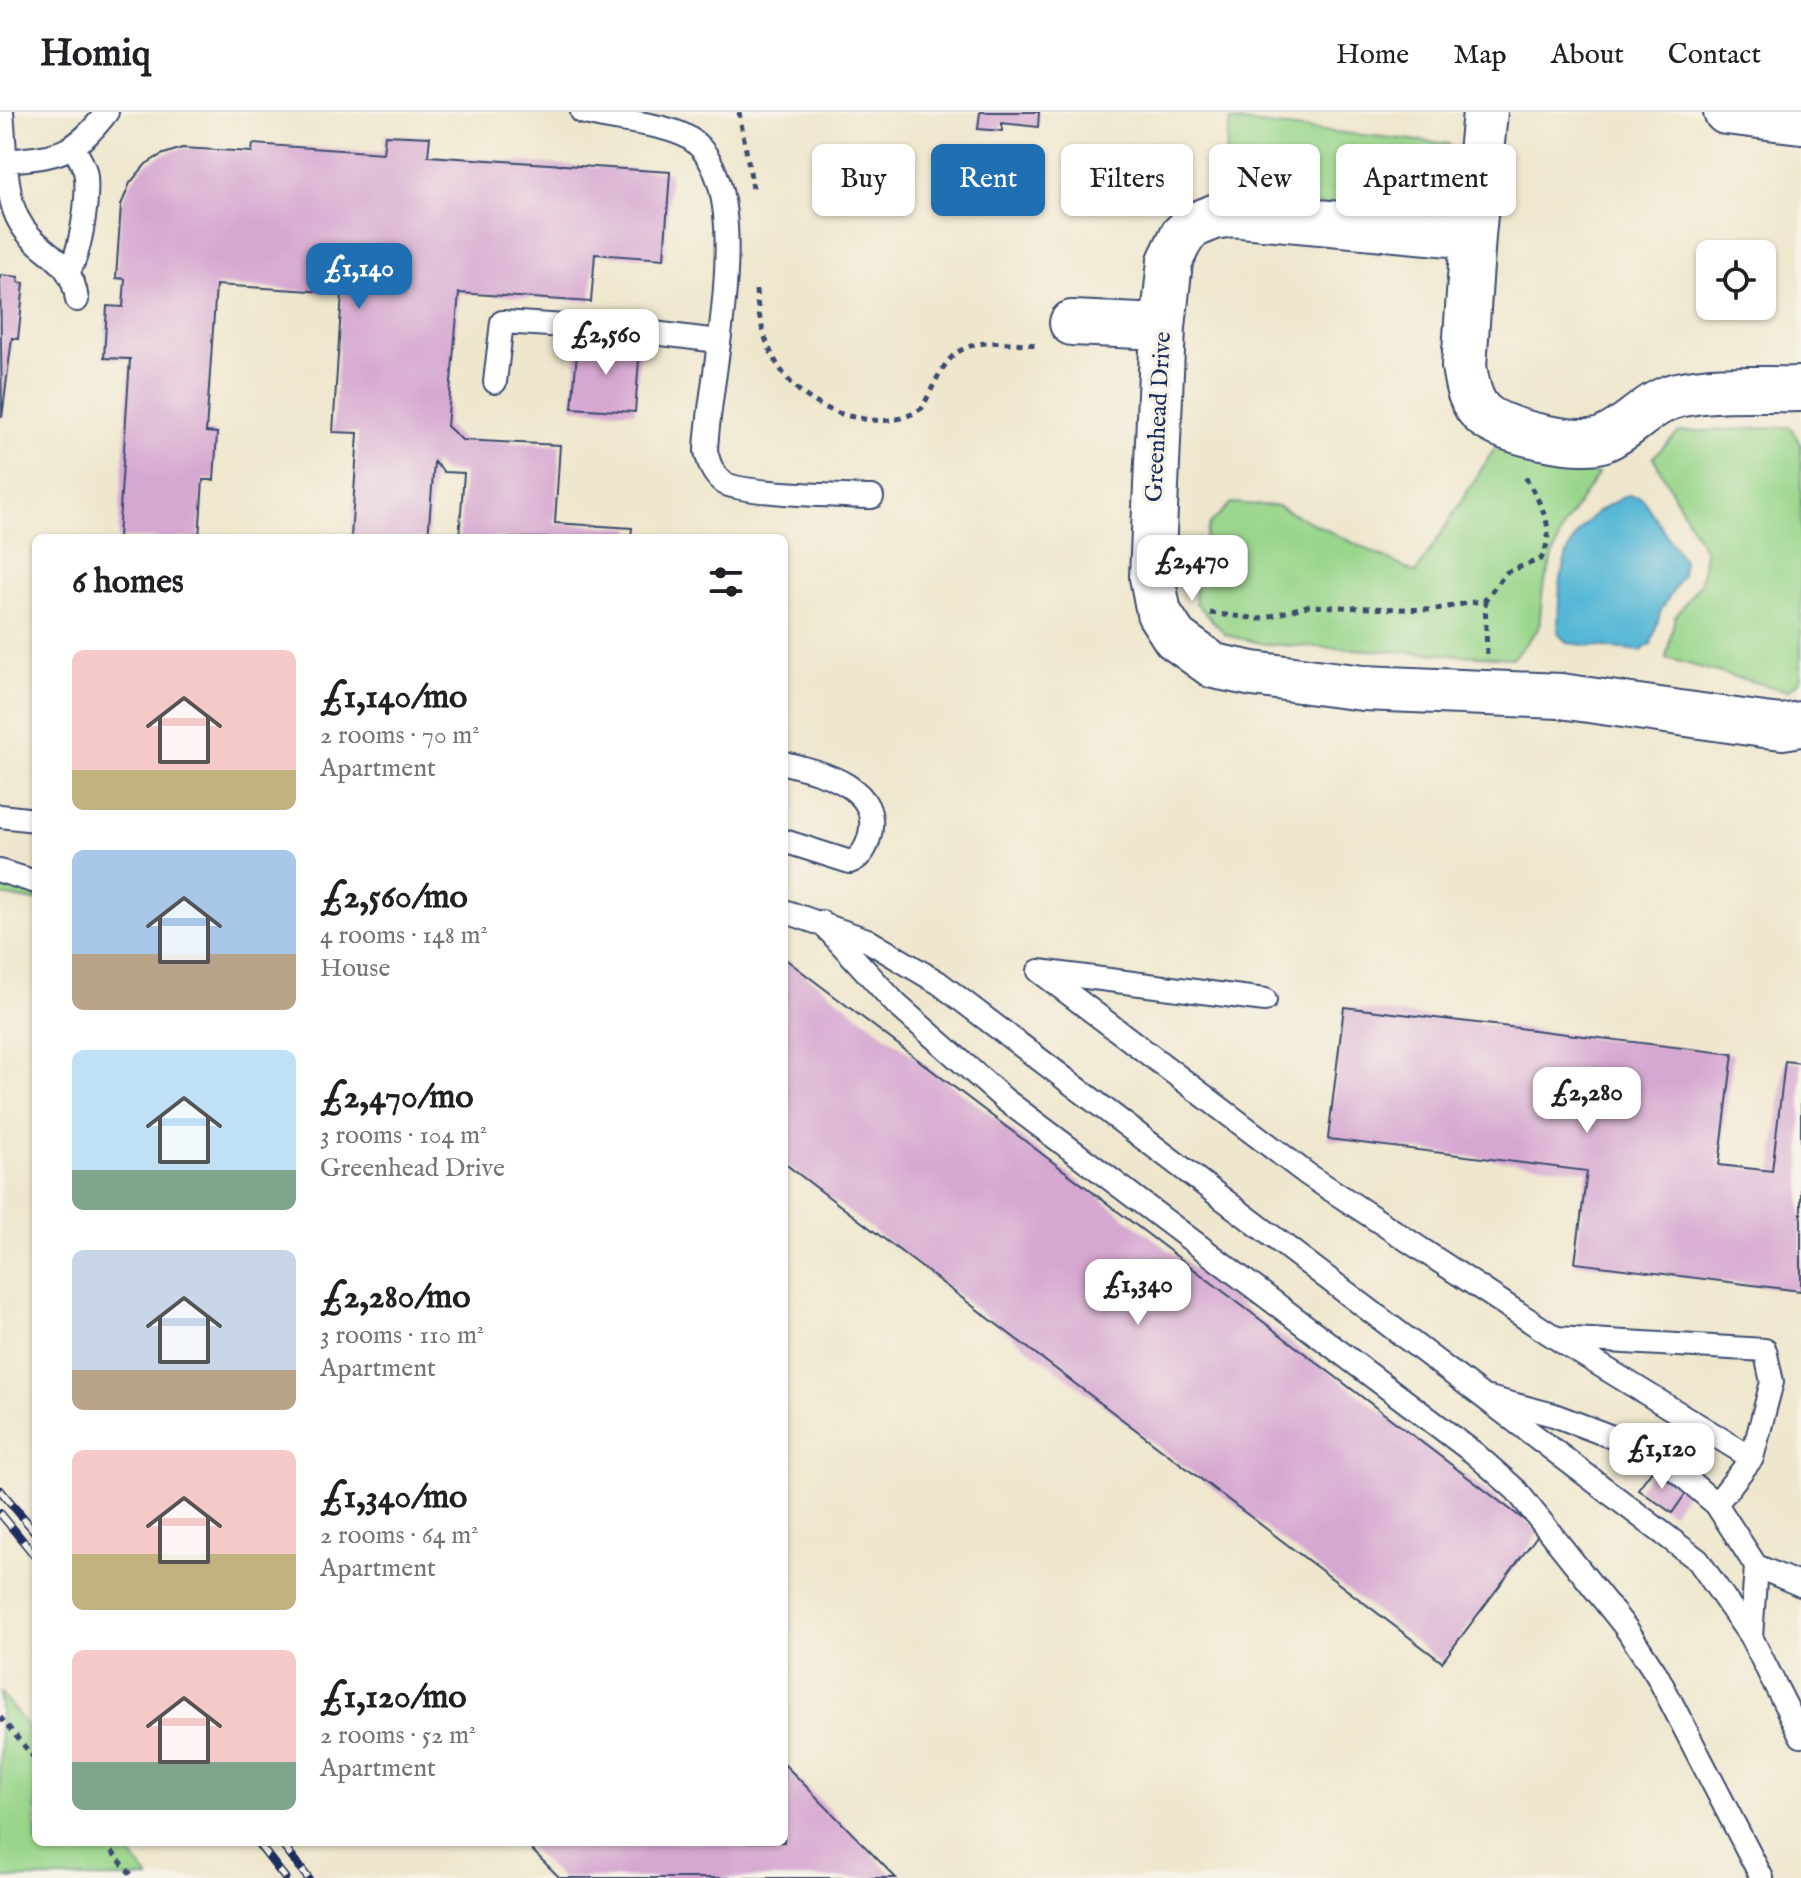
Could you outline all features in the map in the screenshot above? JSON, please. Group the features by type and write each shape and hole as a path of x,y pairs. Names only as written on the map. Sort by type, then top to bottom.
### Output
{"street":[{"path":"1485,112 1465,337 1466,376 1474,403 1485,416 1517,431 1592,443 1617,432 1651,406 1680,395 1801,389"},
{"path":"1726,112 1801,121"},
{"name":"Greenhead Drive","path":"1473,236 1251,215 1214,217 1192,226 1174,248 1168,270 1163,327 1152,577 1159,613 1166,626 1202,659 1232,671 1363,688 1561,696 1764,725 1782,727 1801,724"},
{"path":"1072,323 1163,327"}],"lane":[{"path":"2,112 7,161 5,199 24,229 69,271 77,300"},
{"path":"7,161 42,158 73,148 85,139 107,112"},
{"path":"582,112 686,136 711,161 722,194 727,240 706,451 717,477 737,489 872,497"},
{"path":"69,271 80,245 86,178 83,165 73,148"},
{"path":"495,382 502,322 629,330 718,341"},
{"path":"788,764 846,783 862,799 871,821 871,832 864,852 850,862 788,842"},
{"path":"0,816 32,820"},
{"path":"0,871 32,881"},
{"path":"788,912 867,940 939,983 1698,1560 1751,1637 1801,1736"},
{"path":"821,922 896,1004 1004,1099 1474,1453 1516,1490 1626,1628 1657,1675 1762,1878"},
{"path":"1265,1000 1039,971 1307,1174 1556,1338 1752,1458"},
{"path":"1556,1338 1765,1350 1772,1382 1752,1458 1716,1504"},
{"path":"1480,1396 1554,1415 1657,1454 1716,1504 1756,1566 1801,1585"},
{"path":"1751,1637 1756,1566"}],"path":[{"path":"739,112 754,196"},
{"path":"756,285 763,333 783,375 800,392 831,412 873,420 905,419 922,408 951,358 968,347 992,343 1045,345 1057,341 1072,323"},
{"path":"1489,691 1485,600 1507,572 1541,559 1548,547 1550,533 1548,522 1499,424"},
{"path":"1166,626 1213,612 1260,619 1307,606 1431,610 1485,600"},
{"path":"0,1717 32,1755"},
{"path":"107,1846 134,1878"}],"green space":[{"path":"1230,121 1449,144 1336,144 1336,206 1320,204 1320,144 1227,144"},
{"path":"1790,427 1801,444 1801,680 1787,691 1666,658 1675,617 1701,582 1705,551 1653,457 1679,432"},
{"path":"1495,448 1598,474 1563,527 1543,587 1539,628 1513,658 1264,644 1226,635 1196,603 1193,576 1210,524 1231,503 1277,506 1416,573"},
{"path":"0,883 32,892 32,900 0,895"},
{"path":"0,1692 32,1732 32,1846 124,1846 149,1878 0,1878"}],"water":[{"path":"1627,495 1641,497 1683,560 1682,575 1661,610 1651,644 1641,651 1567,643 1558,633 1560,584 1567,555 1582,527 1594,515"}],"building":[{"path":"980,112 1039,112 1038,127 1002,123 1002,131 978,129"},
{"path":"385,135 430,137 428,156 670,172 664,259 595,254 591,302 459,293 447,426 462,440 560,445 555,523 632,528 631,534 459,534 464,473 444,472 434,462 428,534 351,534 358,433 333,432 342,293 216,285 206,432 217,433 214,480 203,480 199,534 118,534 130,359 104,358 107,306 123,307 125,279 116,278 121,205 130,183 146,164 182,148 252,152 253,144 383,153"},
{"path":"0,275 19,277 18,282 24,283 18,339 12,338 2,418"},
{"path":"578,342 640,346 635,412 572,408"},
{"path":"788,961 1540,1532 1442,1662 788,1166"},
{"path":"1344,1007 1733,1054 1719,1165 1772,1171 1785,1061 1801,1063 1801,1291 1575,1263 1587,1171 1328,1139"},
{"path":"1653,1469 1686,1493 1672,1513 1638,1489"},
{"path":"788,1768 896,1878 560,1878 528,1846 788,1846"}],"railway":[{"path":"0,1490 32,1528"},
{"path":"0,1513 32,1552"},
{"path":"260,1846 285,1878"},
{"path":"283,1846 308,1878"}]}
